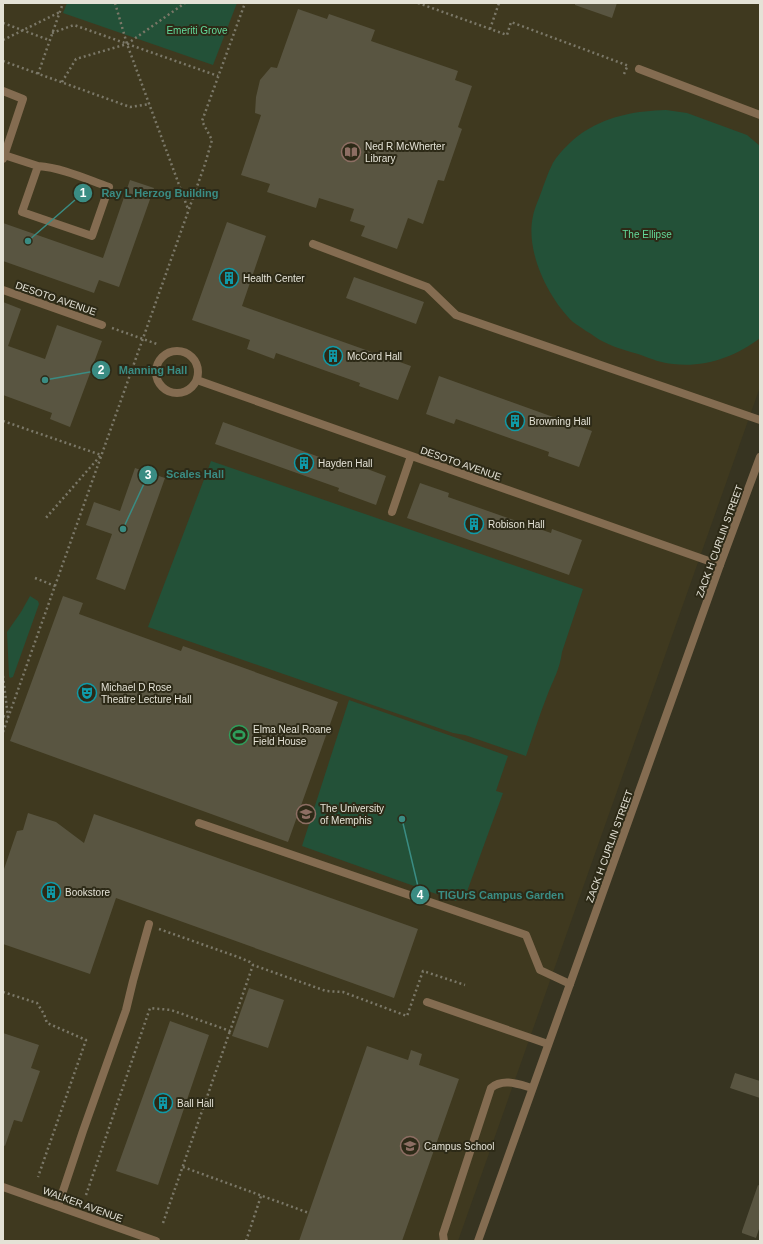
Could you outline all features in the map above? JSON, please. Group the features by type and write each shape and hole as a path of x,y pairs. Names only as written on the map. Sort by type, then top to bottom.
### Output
{"street":[{"path":"639,69 760,115"},
{"path":"3,91 23,99 4,157 67,172 109,187 92,236 22,212 38,166"},
{"path":"313,244 428,287 456,315 760,420"},
{"name":"DESOTO AVENUE","path":"3,290 102,325"},
{"path":"170,353 184,353 191,357 197,365 197,380 191,388 180,393 167,391 159,384 156,375 156,367 161,358 170,353"},
{"name":"DESOTO AVENUE","path":"197,380 720,565"},
{"path":"392,512 411,456"},
{"name":"ZACK H CURLIN STREET","path":"478,1241 760,457"},
{"path":"199,823 526,935 540,970 570,984"},
{"path":"58,1206 82,1130 126,1010 149,925"},
{"path":"427,1002 548,1044"},
{"path":"444,1241 443,1234 491,1088 498,1083 507,1083 532,1088"},
{"name":"WALKER AVENUE","path":"3,1187 156,1241"}],"path":[{"path":"38,74 63,3"},
{"path":"115,3 127,44 188,210"},
{"path":"177,3 179,7"},
{"path":"62,82 76,59 127,44 185,3"},
{"path":"3,732 212,140 202,121 245,3"},
{"path":"418,3 507,34 511,22 639,69"},
{"path":"490,28 499,3"},
{"path":"3,40 60,12"},
{"path":"3,23 50,41"},
{"path":"52,33 74,24 218,76"},
{"path":"3,61 130,107 150,104"},
{"path":"624,74 628,65"},
{"path":"102,325 157,344"},
{"path":"3,421 101,455"},
{"path":"45,519 101,455"},
{"path":"35,578 55,586"},
{"path":"3,676 8,718"},
{"path":"3,716 8,718"},
{"path":"149,925 326,991 343,992 407,1016 423,971 465,985"},
{"path":"163,1223 253,965"},
{"path":"3,992 37,1004 44,1014 47,1023 86,1040 38,1177"},
{"path":"86,1195 150,1008 171,1010 230,1031"},
{"path":"182,1168 309,1213"},
{"path":"246,1241 261,1196"}],"shaded area":[{"name":"The University of Memphis","path":"3,3 760,3 760,387 458,1241 3,1241"}],"green space":[{"name":"Emeriti Grove","path":"67,3 237,3 213,65 63,13"},
{"name":"The Ellipse","path":"666,110 687,113 747,135 760,146 760,338 751,345 730,356 707,363 684,365 657,361 608,344 573,322 555,300 547,287 532,244 531,230 533,216 551,168 558,156 576,137 605,121 624,115 645,111"},
{"path":"211,461 583,589 562,652 558,669 526,756 465,735 453,733 148,627"},
{"path":"30,596 38,601 39,604 13,677 10,678 7,632"},
{"path":"349,700 508,756 496,791 503,793 465,897 458,895 456,901 302,846"}],"building":[{"path":"575,3 617,3 612,18 575,5"},
{"name":"Ned R McWherter Library","path":"298,9 327,19 329,14 375,30 371,41 458,71 455,80 472,86 458,127 462,129 444,181 438,180 423,224 408,218 397,249 361,236 365,226 350,221 354,209 319,198 316,208 267,192 270,184 241,175 261,115 255,113 256,97 260,80 271,67 277,68"},
{"path":"130,180 154,188 119,287 99,280 94,293 3,261 3,223 103,258"},
{"path":"227,222 266,236 242,306 411,366 398,400 359,386 360,383 276,353 274,359 247,349 250,340 192,320"},
{"path":"354,277 424,302 416,324 346,298"},
{"path":"3,302 21,309 8,346 45,359 57,325 102,341 70,427 50,419 52,413 3,395"},
{"name":"Browning Hall","path":"439,376 592,431 579,467 548,456 549,452 456,419 454,424 426,414"},
{"name":"Hayden Hall","path":"223,422 344,466 346,461 386,476 376,505 338,491 339,488 215,444"},
{"path":"135,468 165,478 125,590 96,579 112,534 86,525 94,502 120,511"},
{"name":"Robison Hall","path":"420,483 449,493 448,497 551,533 552,529 582,540 569,575 407,518"},
{"path":"63,596 83,603 79,614 181,651 183,646 338,702 288,842 10,741"},
{"path":"28,813 56,822 84,843 94,814 418,929 394,998 116,898 90,974 3,944 3,872 17,831 23,830"},
{"path":"249,988 284,1000 268,1048 232,1036"},
{"name":"Ball Hall","path":"170,1021 209,1035 158,1185 116,1171"},
{"path":"3,1033 39,1045 31,1068 40,1071 22,1122 14,1120 5,1146 3,1145"},
{"name":"Campus School","path":"367,1046 408,1060 411,1050 422,1054 419,1065 459,1079 402,1241 299,1241"},
{"path":"735,1073 760,1081 760,1098 730,1088"},
{"path":"758,1185 760,1186 760,1226 756,1238 742,1233 742,1231"}],"place":[{"name":"Ned R McWherter Library","path":"351,152"},
{"name":"Ray L Herzog Building","path":"28,241"},
{"name":"Health Center","path":"229,278"},
{"name":"McCord Hall","path":"333,356"},
{"name":"Manning Hall","path":"45,380"},
{"name":"Browning Hall","path":"515,421"},
{"name":"Hayden Hall","path":"304,463"},
{"name":"Robison Hall","path":"474,524"},
{"name":"Scales Hall","path":"123,529"},
{"name":"Michael D Rose Theatre Lecture Hall","path":"87,693"},
{"name":"Elma Neal Roane Field House","path":"239,735"},
{"name":"The University of Memphis","path":"306,814"},
{"name":"TIGUrS Campus Garden","path":"402,819"},
{"name":"Bookstore","path":"51,892"},
{"name":"Ball Hall","path":"163,1103"},
{"name":"Campus School","path":"410,1146"}]}
